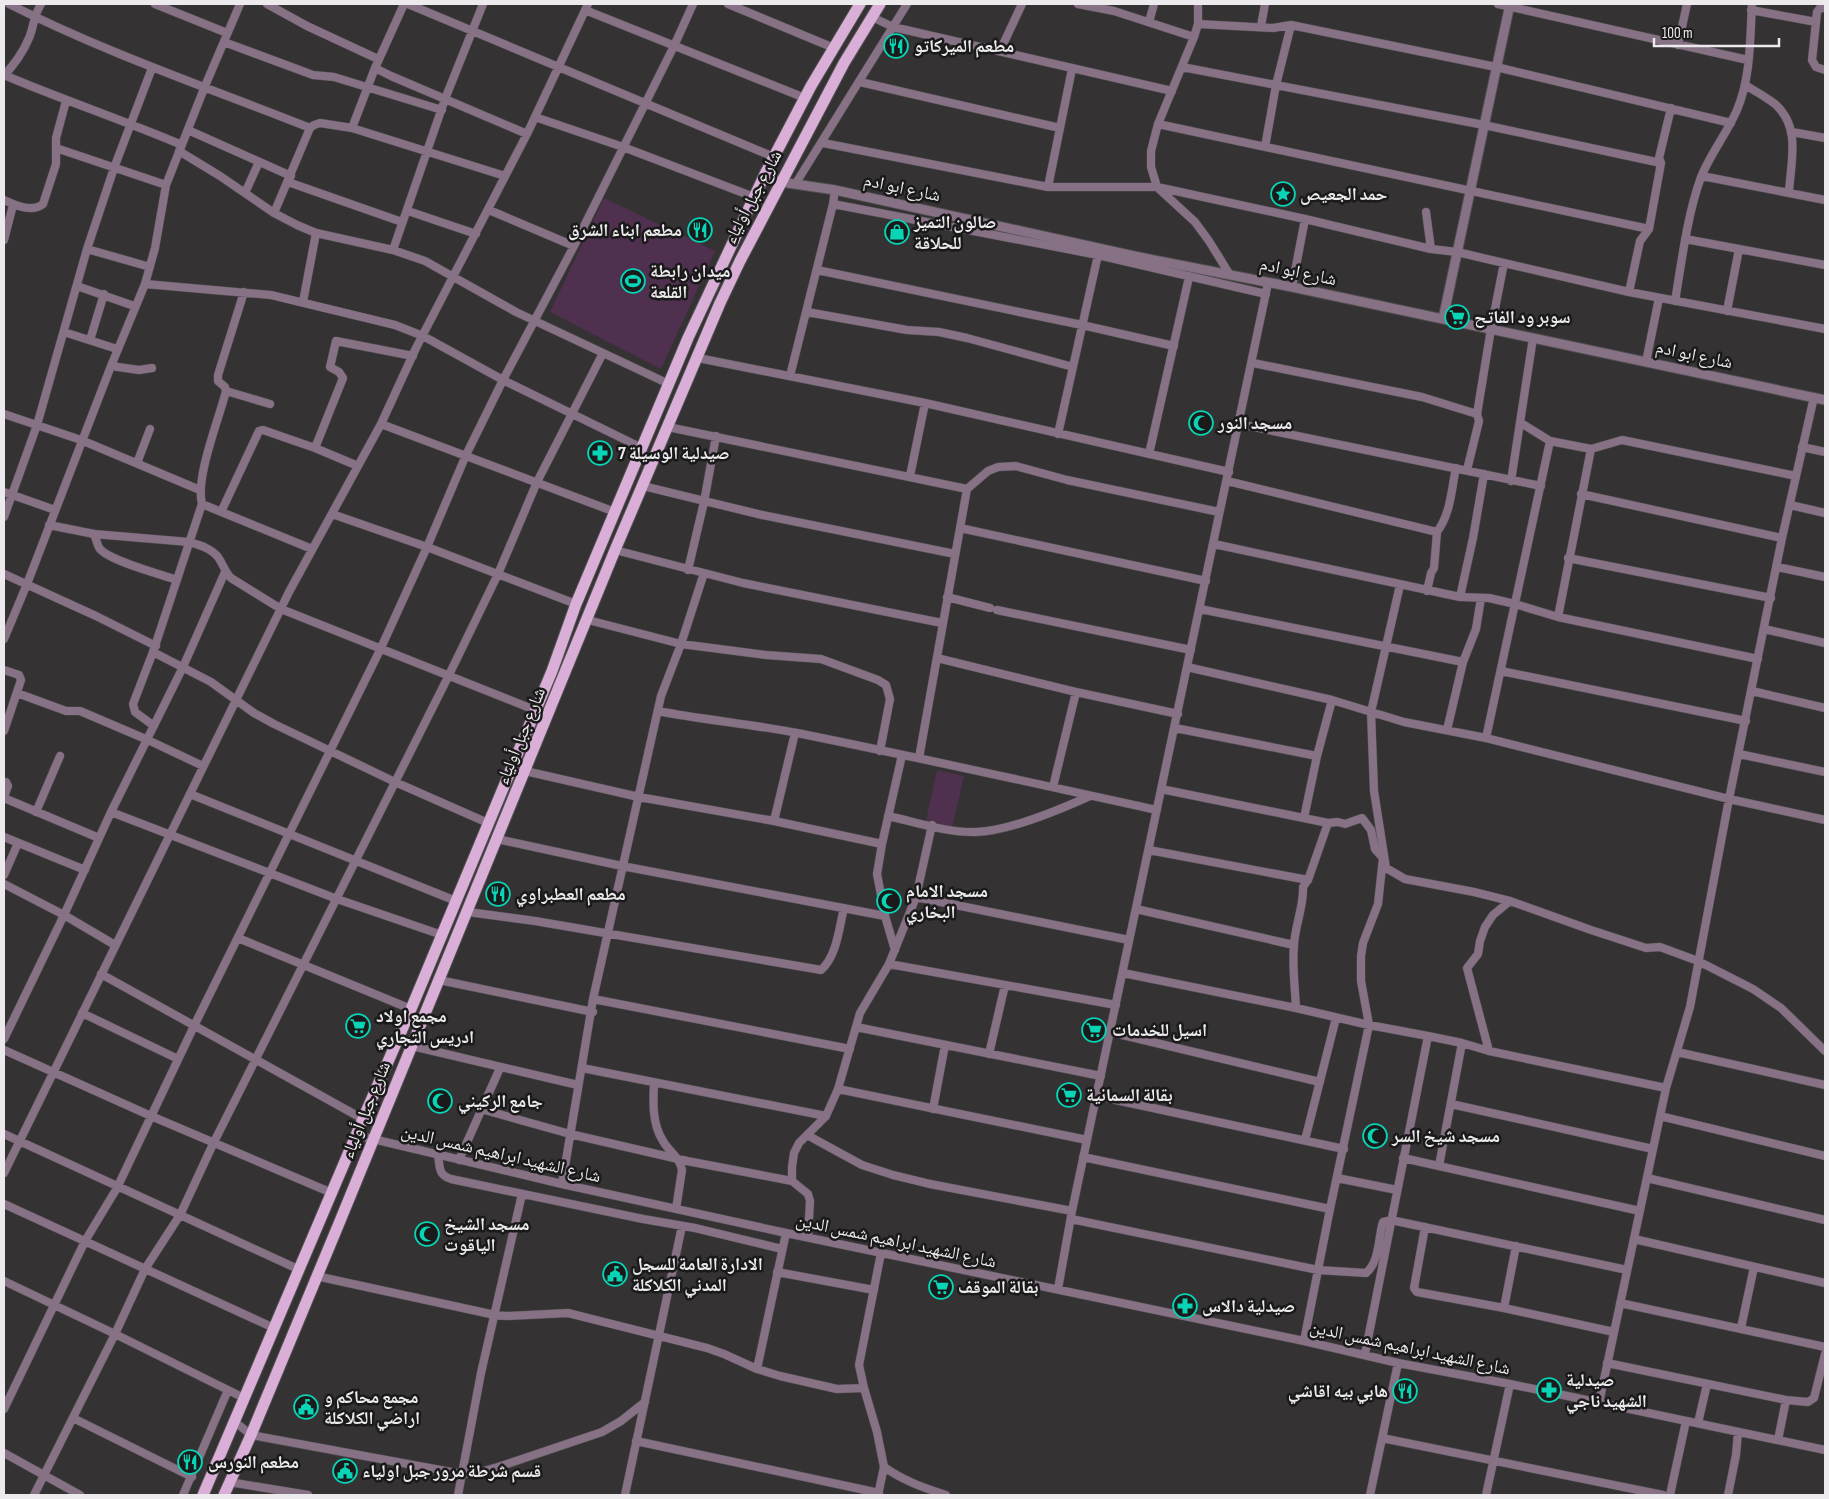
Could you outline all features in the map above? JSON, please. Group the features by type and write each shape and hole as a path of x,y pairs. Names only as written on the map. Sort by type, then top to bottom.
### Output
{"main road":[{"name":"شارع جبل أولياء","path":"203,1495 411,1009 552,671 576,604 695,321 765,174 805,98 860,4"},
{"name":"شارع جبل أولياء","path":"224,1495 251,1435 468,912 615,550 720,303 740,260 844,63 880,4"}],"street":[{"path":"9,4 152,68 205,86 310,128"},
{"path":"41,4 34,16 30,36 22,54 4,75 66,101 130,123 181,148 274,213 297,225 316,233 393,250 425,262 535,321 669,384"},
{"path":"155,4 227,33"},
{"path":"4,639 134,306 145,284 166,185 240,4"},
{"path":"267,4 307,26 378,59"},
{"path":"352,128 378,59 404,4"},
{"path":"408,4 774,157"},
{"path":"393,250 402,222 408,211 445,98 484,4"},
{"path":"4,1409 85,1241 117,1188 194,1026 380,650 466,455 502,380 574,246 693,4"},
{"path":"728,4 834,48"},
{"path":"796,183 908,4"},
{"path":"1000,52 1022,4"},
{"path":"1078,4 1114,11 1194,37"},
{"path":"1149,22 1154,4"},
{"path":"1198,4 1198,24 1158,124 1151,151 1151,167 1157,187 1195,222 1230,275"},
{"path":"1261,26 1265,4"},
{"path":"1498,4 1510,5 1748,60"},
{"path":"1678,45 1687,4"},
{"path":"1443,319 1510,5"},
{"path":"4,1173 102,974 114,945 281,609 381,424 412,356 527,134 586,7 674,46 805,98"},
{"path":"1675,301 1686,239 1702,176 1712,154 1731,123 1739,106 1745,85 1751,7 1816,22"},
{"path":"1825,8 1820,8 1817,12 1812,60 1816,67 1825,70"},
{"path":"872,17 893,27 1172,91"},
{"path":"1198,24 1273,28 1291,25 1496,67 1731,123"},
{"path":"1265,147 1276,85 1291,25"},
{"path":"224,42 313,75 334,78 442,110"},
{"path":"1182,67 1484,125 1661,164"},
{"path":"4,517 8,493 37,425 86,249 130,123 152,68"},
{"path":"375,68 527,134"},
{"path":"1048,187 1072,69"},
{"path":"860,82 1060,128"},
{"path":"1745,85 1773,103 1784,113 1792,132 1789,192"},
{"path":"4,200 13,205 32,208 43,204 56,164 57,133 66,101"},
{"path":"1629,292 1640,241 1649,229 1661,164 1659,158 1671,108"},
{"path":"534,117 623,147 754,196"},
{"path":"274,213 310,128 320,123 352,128 505,176"},
{"path":"1158,124 1649,229"},
{"path":"188,130 259,162 289,179 402,222"},
{"path":"1792,132 1825,138"},
{"path":"822,143 1048,187 1157,187 1431,249 1457,252 1629,292 1825,329"},
{"path":"56,148 166,185"},
{"path":"245,193 259,162"},
{"name":"شارع ابو ادم","path":"765,174 781,182 835,190 1140,257 1292,287 1825,400"},
{"path":"1702,176 1825,200"},
{"path":"790,376 835,190"},
{"path":"833,204 1098,255 1266,294"},
{"path":"4,240 13,205"},
{"path":"488,210 574,246"},
{"path":"408,211 476,234"},
{"path":"1426,212 1431,249"},
{"path":"1292,287 1305,219"},
{"path":"303,302 316,233"},
{"path":"1686,239 1825,265"},
{"path":"1728,311 1739,248"},
{"path":"86,249 150,267"},
{"path":"1058,434 1098,255"},
{"path":"1467,470 1479,421 1477,414 1504,263"},
{"path":"817,270 1174,346"},
{"path":"1149,454 1189,277"},
{"path":"1058,1289 1096,1096 1268,283"},
{"path":"145,284 271,295 395,325 423,336 502,380 642,448"},
{"path":"77,286 134,306"},
{"path":"154,726 135,712 133,704 154,649 202,504 200,490 204,468 226,391 225,387 218,381 218,374 244,292"},
{"path":"90,340 104,294"},
{"path":"1646,362 1659,298"},
{"path":"806,312 906,330 939,332 1073,367"},
{"path":"64,332 117,349"},
{"path":"1511,481 1533,338"},
{"path":"315,448 343,378 340,372 330,367 336,340 412,356"},
{"path":"34,1495 115,1334 145,1269 180,1215 214,1142 448,677 498,574 537,482 603,353"},
{"path":"698,358 925,403 1229,472"},
{"path":"1252,363 1422,397 1477,414"},
{"path":"111,366 139,370 152,368"},
{"path":"226,391 270,404"},
{"path":"1599,1403 1666,1088 1690,1007 1698,972 1698,961 1729,799 1782,538 1814,397"},
{"path":"910,476 925,403"},
{"path":"4,414 81,440 200,490"},
{"path":"1521,423 1550,440 1591,449 1622,440 1796,476"},
{"path":"381,424 615,512"},
{"path":"1239,424 1540,486"},
{"path":"668,427 967,489"},
{"path":"137,464 150,429"},
{"path":"222,512 259,431 263,430 315,448 358,466"},
{"path":"688,570 704,502 716,436"},
{"path":"1486,738 1550,440"},
{"path":"1802,447 1825,452"},
{"path":"1558,616 1591,449"},
{"path":"919,758 967,489 988,471 998,467 1016,466 1067,480 1219,512"},
{"path":"1427,591 1434,568 1437,532 1444,522 1449,509 1456,468"},
{"path":"1460,597 1484,474"},
{"path":"1227,481 1437,532"},
{"path":"643,486 762,515 955,554"},
{"path":"8,493 55,510"},
{"path":"1581,494 1782,538"},
{"path":"202,504 312,549"},
{"path":"1790,505 1825,513"},
{"path":"332,514 427,547 576,604"},
{"path":"49,525 94,534 189,542 210,550 217,556 225,572 238,584 281,609 380,650 535,710"},
{"path":"960,528 1206,581"},
{"path":"94,534 99,548 106,554 125,563 177,580"},
{"path":"1214,544 1427,591 1515,604 1558,616 1758,659"},
{"path":"615,550 704,574 942,624"},
{"path":"1568,558 1770,598"},
{"path":"1777,567 1825,577"},
{"path":"4,1039 111,812 148,740 225,572"},
{"path":"4,574 154,649 182,667 211,682 274,724 395,782 488,823"},
{"path":"562,1184 594,999 661,696 681,644 704,574"},
{"path":"1400,585 1371,712 1374,791 1386,868 1399,877 1510,901 1599,933 1646,948 1660,947 1698,961 1753,989 1781,1008 1825,1050"},
{"path":"947,596 994,609 1191,650"},
{"path":"1447,730 1463,662 1476,629 1481,598"},
{"path":"1200,609 1463,662"},
{"path":"588,620 681,644 766,655 821,659 878,680 886,686 890,699 880,751"},
{"path":"1764,629 1825,643"},
{"path":"937,658 1076,692 1178,714"},
{"path":"1187,667 1332,700 1404,722 1486,738 1729,799 1825,820"},
{"path":"4,670 21,678 4,731"},
{"path":"1501,671 1746,721"},
{"path":"1752,691 1825,708"},
{"path":"1053,787 1076,692"},
{"path":"17,693 66,711 80,711 203,766"},
{"path":"1304,818 1316,756 1332,700"},
{"path":"658,711 697,719 795,732 1157,810"},
{"path":"1175,728 1316,756"},
{"path":"774,821 795,732"},
{"path":"1739,754 1825,772"},
{"path":"895,950 885,916 877,874 902,755"},
{"path":"36,812 60,756"},
{"path":"525,771 639,797 774,821 882,844"},
{"path":"4,782 8,784 4,798 99,838"},
{"path":"1162,789 1328,823 1338,822 1345,824 1362,818 1371,830 1374,849 1383,858"},
{"path":"190,794 456,901"},
{"path":"888,816 961,832 977,832 992,830 1054,812 1090,796"},
{"path":"111,812 337,899 442,935"},
{"path":"1296,1008 1294,945 1304,896 1303,887 1308,880 1328,823"},
{"path":"792,1181 794,1153 799,1144 826,1116 838,1089 856,1027 866,1001 889,964 916,897 932,825"},
{"path":"4,837 85,870"},
{"path":"497,839 622,866 885,916"},
{"path":"4,875 18,843"},
{"path":"1148,850 1308,880"},
{"path":"1304,1341 1369,1025 1361,981 1361,956 1363,943 1378,904 1383,858"},
{"path":"4,884 64,915 114,945"},
{"path":"916,897 1129,940"},
{"path":"1489,1051 1467,968 1478,954 1484,927 1493,915 1510,901"},
{"path":"468,912 535,921 821,970 832,957 844,908"},
{"path":"1136,910 1294,945"},
{"path":"238,938 411,1009"},
{"path":"889,964 1116,1005"},
{"path":"1123,973 1462,1043 1489,1051 1666,1088"},
{"path":"102,974 363,1119"},
{"path":"439,980 592,1012"},
{"path":"989,1054 1005,985"},
{"path":"594,999 850,1049"},
{"path":"82,1013 178,1059"},
{"path":"1305,1140 1336,1018"},
{"path":"856,1027 1101,1076"},
{"path":"1110,1032 1320,1082"},
{"path":"1365,1354 1428,1036"},
{"path":"1439,1166 1462,1043"},
{"path":"933,1109 945,1045"},
{"path":"412,1046 578,1085"},
{"path":"4,1050 151,1116 332,1193"},
{"path":"1677,1052 1825,1085"},
{"path":"459,1160 500,1068"},
{"path":"582,1068 826,1116"},
{"path":"654,1083 653,1103 658,1131 662,1140 679,1159 682,1170 676,1209"},
{"path":"838,1089 1088,1140"},
{"path":"1096,1096 1344,1149"},
{"path":"1451,1104 1653,1150"},
{"path":"481,1109 570,1134 679,1159 792,1181 808,1194 810,1202 808,1238"},
{"path":"1660,1116 1825,1156"},
{"path":"4,1134 117,1188 300,1270"},
{"name":"شارع الشهيد ابراهيم شمس الدين","path":"356,1135 562,1184 808,1238 1304,1341 1398,1363 1510,1384 1825,1450"},
{"path":"807,1135 862,1165 893,1175 1318,1270 1366,1273 1375,1261 1382,1222 1391,1220 1627,1270"},
{"path":"438,1155 443,1177 682,1226 782,1249"},
{"path":"1084,1157 1330,1209"},
{"path":"1403,1158 1640,1211"},
{"path":"1337,1178 1397,1190"},
{"path":"1647,1178 1825,1220"},
{"path":"458,1495 480,1373 522,1194"},
{"path":"643,1219 647,1203"},
{"path":"4,1204 274,1328"},
{"path":"625,1495 682,1226"},
{"path":"1426,1227 1415,1290 1614,1332"},
{"path":"757,1369 786,1233"},
{"path":"1634,1239 1825,1283"},
{"path":"1504,1308 1516,1246"},
{"path":"636,1441 878,1494 884,1467 877,1432 859,1366 881,1253"},
{"path":"1741,1328 1754,1267"},
{"path":"777,1272 874,1290"},
{"path":"316,1276 495,1315 568,1313 716,1351 757,1369 837,1390 864,1388"},
{"path":"4,1281 244,1398"},
{"path":"1620,1303 1825,1347"},
{"path":"1607,1363 1786,1400 1808,1402 1814,1398 1825,1354"},
{"path":"1370,1495 1398,1363"},
{"path":"1486,1495 1510,1384"},
{"path":"1698,1424 1707,1384"},
{"path":"183,1495 228,1390"},
{"path":"1778,1440 1786,1400"},
{"path":"234,1421 251,1435 462,1474 477,1473 602,1432 621,1421 645,1402"},
{"path":"72,1418 192,1476"},
{"path":"1670,1495 1686,1421"},
{"path":"1728,1495 1736,1455 1738,1432"},
{"path":"1382,1438 1663,1495"},
{"path":"205,1445 221,1452"},
{"path":"4,1453 80,1495"},
{"path":"884,1467 898,1477 946,1495"},
{"path":"229,1482 305,1495"}],"shaded area":[{"name":"ميدان رابطة القلعة","path":"604,198 715,251 661,369 550,312"},
{"path":"937,770 964,776 952,827 926,821"}],"place":[{"name":"مطعم الميركاتو","path":"896,46"},
{"name":"حمد الجعيص","path":"1283,194"},
{"name":"مطعم ابناء الشرق","path":"700,230"},
{"name":"صالون التميز للحلاقة","path":"897,232"},
{"name":"ميدان رابطة القلعة","path":"633,281"},
{"name":"سوبر ود الفاتح","path":"1457,317"},
{"name":"مسجد النور","path":"1201,423"},
{"name":"صيدلية الوسيلة 7","path":"600,453"},
{"name":"مطعم العطبراوي","path":"498,894"},
{"name":"مسجد الامام البخاري","path":"889,901"},
{"name":"مجمع اولاد ادريس التجاري","path":"358,1026"},
{"name":"اسيل للخدمات","path":"1094,1030"},
{"name":"بقالة السمانية","path":"1069,1095"},
{"name":"جامع الركيني","path":"440,1101"},
{"name":"مسجد شيخ السر","path":"1375,1136"},
{"name":"مسجد الشيخ الياقوت","path":"427,1234"},
{"name":"الادارة العامة للسجل المدني الكلاكلة","path":"615,1274"},
{"name":"بقالة الموقف","path":"941,1287"},
{"name":"صيدلية دالاس","path":"1185,1306"},
{"name":"صيدلية الشهيد ناجي","path":"1549,1390"},
{"name":"هابي بيه اقاشي","path":"1405,1391"},
{"name":"مجمع محاكم و اراضي الكلاكلة","path":"306,1407"},
{"name":"مطعم النورس","path":"190,1462"},
{"name":"قسم شرطة مرور جبل اولياء","path":"345,1471"}]}
